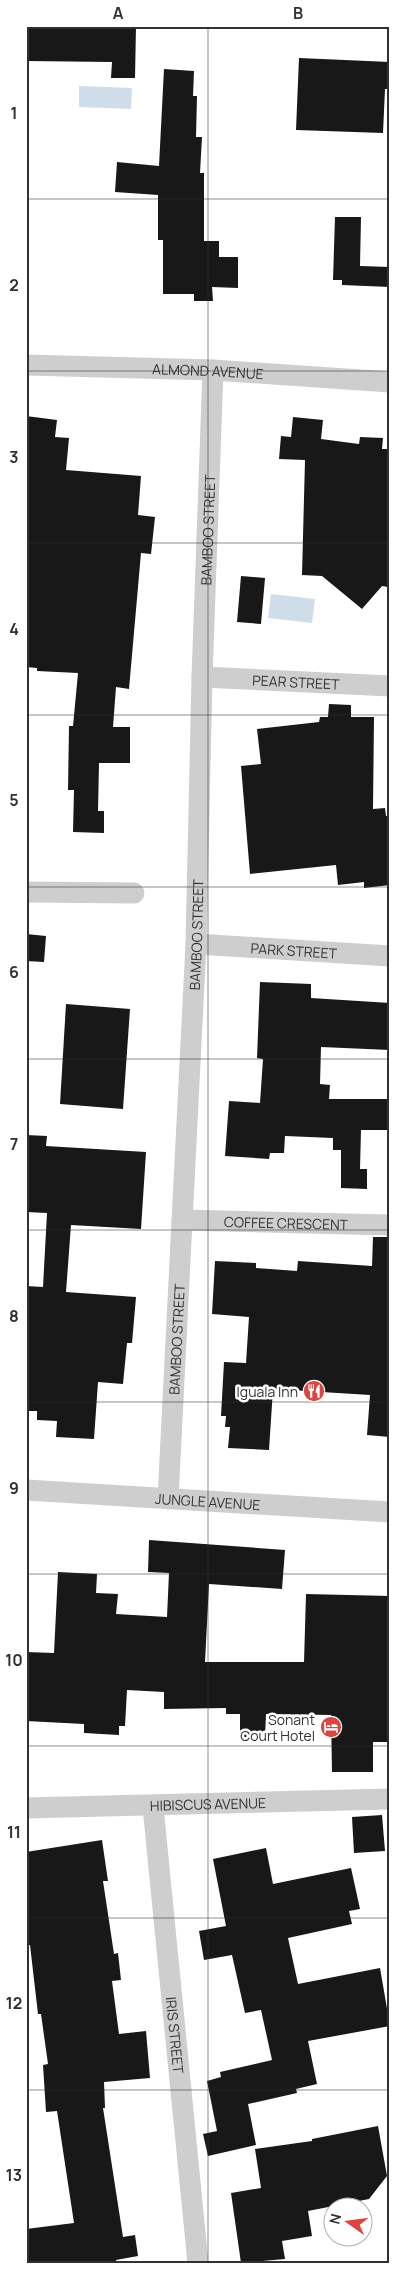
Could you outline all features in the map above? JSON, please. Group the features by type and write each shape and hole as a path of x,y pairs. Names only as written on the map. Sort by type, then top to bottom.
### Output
{"street":[{"name":"ALMOND AVENUE","path":"26,365 213,370 390,382"},
{"name":"BAMBOO STREET","path":"168,1499 196,944 202,677 213,370"},
{"name":"PEAR STREET","path":"202,677 390,686"},
{"path":"26,892 134,893"},
{"name":"PARK STREET","path":"196,944 390,956"},
{"name":"COFFEE CRESCENT","path":"182,1220 390,1225"},
{"name":"JUNGLE AVENUE","path":"26,1490 390,1512"},
{"name":"HIBISCUS AVENUE","path":"26,1808 153,1807 390,1799"},
{"name":"IRIS STREET","path":"153,1807 198,2263"}],"water":[{"path":"79,86 132,88 131,109 79,107"},
{"path":"271,594 315,599 312,623 268,618"}],"building":[{"path":"26,26 136,26 135,78 111,78 112,62 26,61"},
{"path":"299,58 390,62 388,89 385,89 383,133 296,130"},
{"path":"164,69 194,71 193,96 197,96 196,137 202,137 200,173 204,173 204,241 219,241 219,257 238,257 238,288 212,287 213,301 194,301 194,294 163,294 163,240 158,240 158,195 115,192 117,162 159,166"},
{"path":"335,217 361,217 360,266 390,267 390,287 342,285 342,280 333,280"},
{"path":"26,416 57,420 55,437 69,438 66,470 141,476 138,515 155,517 151,554 141,553 129,689 116,687 113,727 130,727 130,763 99,763 98,811 104,811 104,833 73,832 74,790 68,790 69,726 73,726 78,673 37,671 37,668 26,667"},
{"path":"293,417 323,420 321,439 359,444 360,437 383,438 382,449 390,449 388,587 382,586 362,609 322,576 302,575 305,460 279,459 281,436 291,437"},
{"path":"241,576 265,578 261,624 237,622"},
{"path":"329,704 351,705 351,717 374,717 373,809 385,808 386,816 390,815 390,885 364,888 364,882 338,885 336,865 250,874 241,766 261,764 257,729 319,722 320,717 328,717"},
{"path":"26,934 46,936 44,962 26,961"},
{"path":"260,982 311,984 311,998 390,1003 390,1050 321,1047 320,1084 330,1085 329,1099 390,1099 390,1130 361,1130 360,1169 367,1169 367,1189 341,1188 341,1150 333,1150 333,1138 285,1136 284,1153 270,1153 269,1159 225,1156 229,1101 260,1103 263,1059 257,1058"},
{"path":"66,1004 130,1009 123,1109 60,1104"},
{"path":"26,1135 47,1136 46,1146 146,1152 141,1229 71,1225 66,1292 136,1297 132,1343 127,1343 123,1384 98,1382 94,1439 56,1437 57,1421 37,1420 37,1411 26,1411 26,1286 43,1287 47,1213 26,1212"},
{"path":"373,1237 390,1237 390,1437 367,1435 370,1395 273,1389 269,1450 228,1448 230,1427 225,1427 226,1416 221,1416 224,1362 246,1363 249,1317 212,1314 215,1261 256,1263 256,1268 297,1271 298,1261 372,1266"},
{"path":"149,1540 285,1550 282,1589 209,1584 205,1662 304,1662 306,1594 390,1596 390,1742 373,1742 373,1772 332,1772 331,1715 266,1714 265,1737 240,1737 240,1714 226,1714 226,1708 164,1709 164,1692 127,1690 125,1726 119,1726 119,1735 84,1733 84,1724 26,1721 26,1652 54,1653 58,1572 97,1574 96,1593 118,1594 116,1614 167,1617 169,1573 148,1572"},
{"path":"382,1815 385,1851 354,1853 352,1817"},
{"path":"102,1840 108,1881 103,1881 114,1954 118,1953 121,1980 112,1981 119,2034 146,2031 150,2078 104,2082 105,2108 103,2108 123,2237 135,2235 138,2256 116,2260 117,2263 26,2263 26,2229 74,2223 57,2111 46,2112 43,2065 48,2064 41,2014 38,2014 30,1945 26,1946 26,1852"},
{"path":"266,1848 273,1884 351,1868 360,1909 349,1911 352,1924 288,1938 298,1984 380,1968 390,2026 308,2041 317,2084 296,2089 297,2093 248,2104 256,2145 208,2156 203,2134 217,2131 207,2081 221,2077 220,2072 272,2060 261,2010 245,2013 232,1955 204,1960 199,1931 226,1926 213,1859"},
{"path":"378,2126 387,2176 371,2196 324,2196 324,2208 308,2211 312,2236 282,2241 285,2259 241,2263 231,2193 261,2188 255,2149 312,2141 312,2139"}],"place":[{"name":"Iguala Inn","path":"314,1391"},
{"name":"Sonant Court Hotel","path":"331,1727"}]}
